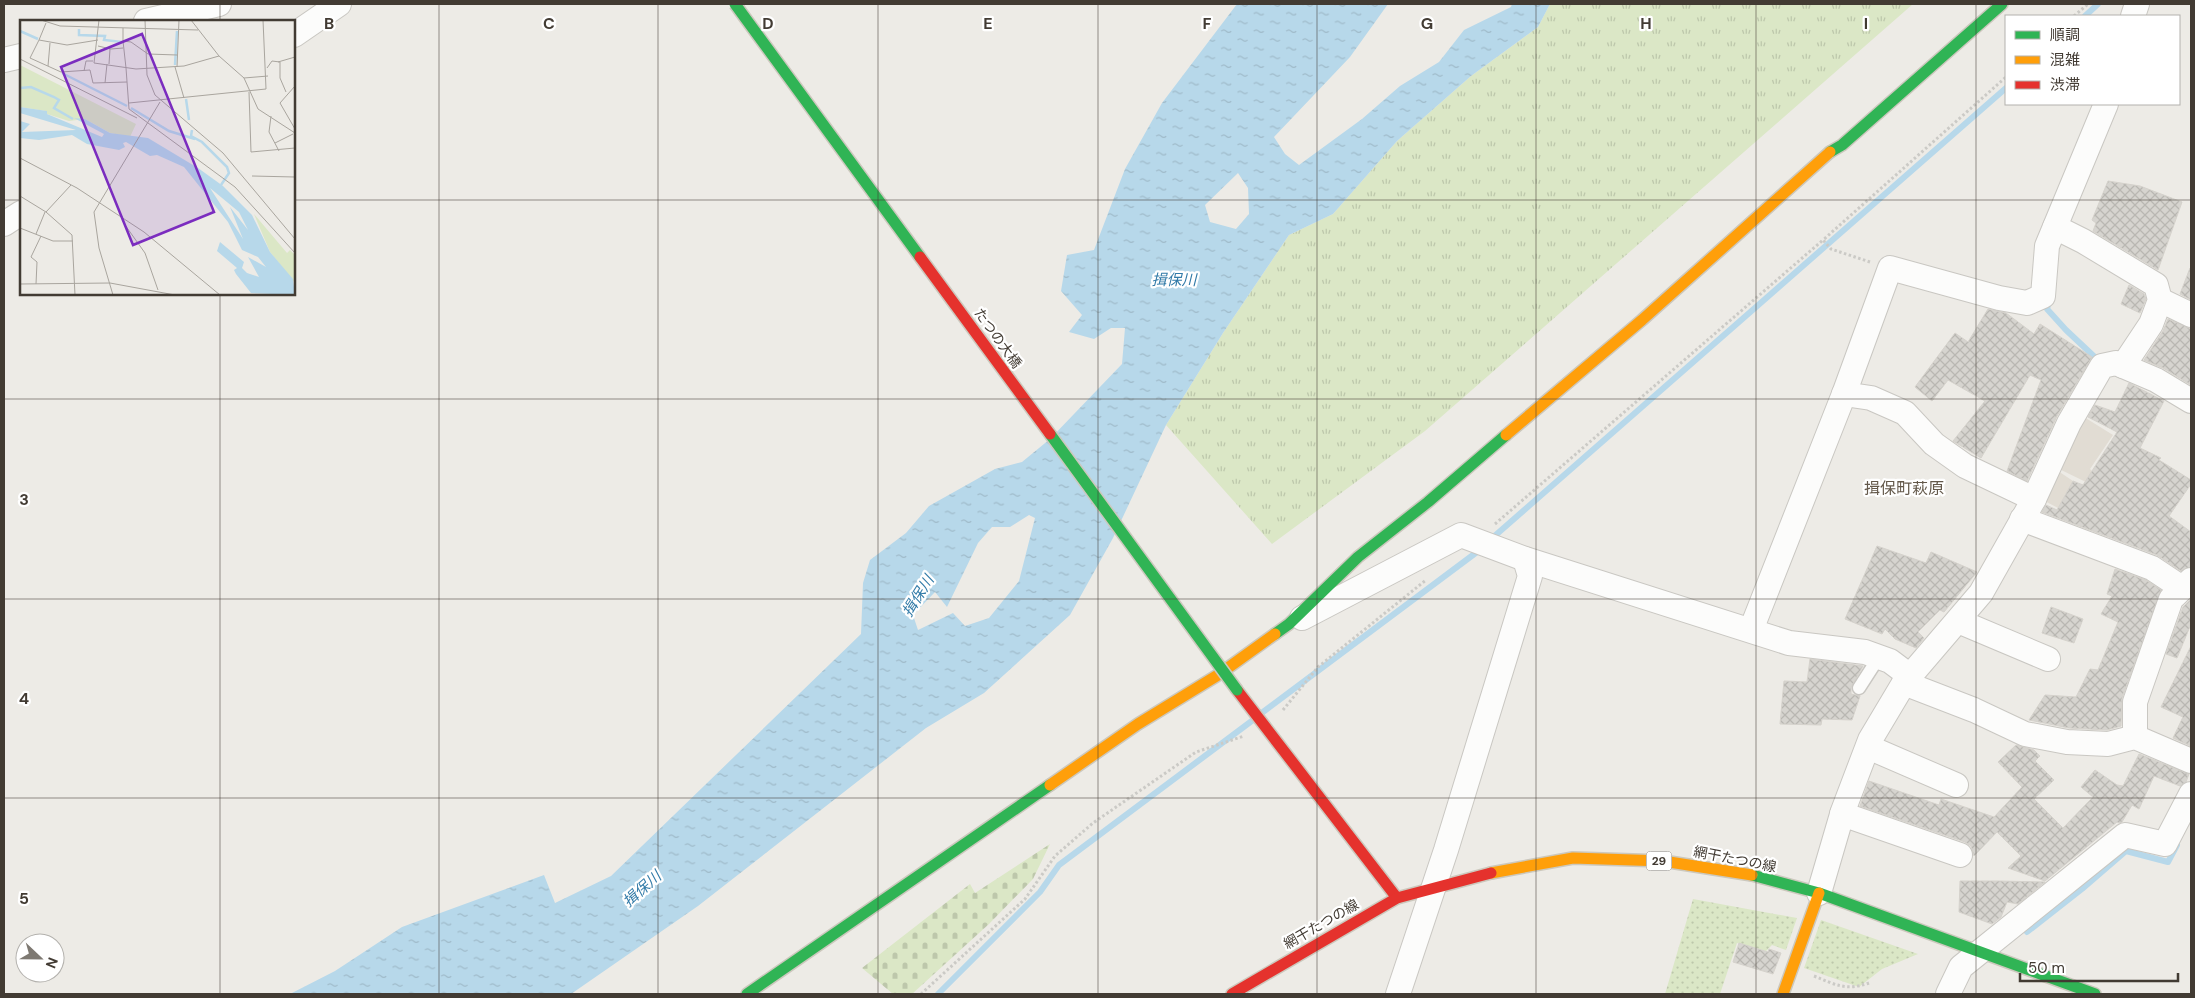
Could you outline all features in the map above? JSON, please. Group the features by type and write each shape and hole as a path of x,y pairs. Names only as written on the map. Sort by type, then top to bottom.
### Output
{"street":[{"path":"150,20 219,4"},
{"path":"295,34 339,4"},
{"name":"たつの大橋","path":"736,4 1237,690 1397,898"},
{"path":"747,994 1138,724 1218,676 1289,624 1358,557 1428,502 1635,326 1829,152 1842,145 2002,4"},
{"path":"4,60 20,56"},
{"path":"1751,630 1844,394 1890,268 1999,298 2026,303 2043,296 2047,246 2106,105"},
{"path":"4,224 20,214"},
{"path":"2054,228 2083,240 2156,285 2160,300 2152,324 2123,366"},
{"path":"2160,300 2191,315"},
{"path":"1783,994 1819,893 1854,778 1868,747 1907,680 1981,593 2034,499 2069,423 2102,366 2116,363 2156,380 2191,401"},
{"path":"1844,394 1871,398 1905,413 1934,444 1965,466 2034,499"},
{"path":"2022,519 2152,568 2187,584 2171,599 2136,702 2135,738"},
{"path":"1289,624 1461,535 1525,559 1788,643 1865,652 1890,661 1907,680 2025,734 2067,742 2100,744 2135,738 2191,761"},
{"path":"1398,994 1530,576 1525,559"},
{"path":"1958,621 2048,659"},
{"path":"1868,747 1956,785"},
{"path":"1948,994 1961,967 2125,836 2165,844 2191,794"},
{"path":"1842,814 1960,855"},
{"name":"網干たつの線","path":"1232,994 1397,898 1502,870 1573,858 1663,861 1740,872 1819,893 2095,994"}],"lane":[{"path":"1859,688 1879,657"}],"path":[{"path":"2075,15 2088,4"},
{"path":"1475,541 1823,240 2005,78"},
{"path":"1823,240 1831,249 1890,268"},
{"path":"1283,710 1318,667 1430,577"},
{"path":"921,994 1025,899 1055,856 1093,822 1196,752 1248,734"},
{"path":"1792,968 1844,988 1856,988 1869,983"}],"shaded area":[{"path":"2084,417 2113,435 2090,469 2094,473 2088,483 2057,468"},
{"path":"2055,469 2073,481 2058,508 2041,499"}],"green space":[{"path":"1550,4 1913,4 1425,431 1272,544 1166,425 1223,333 1289,235 1333,214 1397,141 1471,76 1538,27"},
{"path":"1050,844 1033,879 989,924 912,994 893,994 862,968 970,884 975,893"},
{"path":"1693,899 1797,918 1786,950 1772,945 1766,951 1737,943 1720,994 1665,994"},
{"path":"1821,920 1918,954 1882,969 1859,987 1804,968"}],"water":[{"name":"揖保川","path":"1237,4 1388,4 1350,57 1274,137 1285,154 1299,165 1362,119 1400,86 1439,62 1464,30 1511,7 1512,4 1550,4 1538,27 1471,76 1397,141 1333,214 1289,235 1223,333 1166,425 1113,538 1070,615 984,693 926,728 698,906 571,994 290,994 335,971 402,927 544,875 555,903 611,876 861,634 863,583 870,560 906,533 929,506 995,469 1022,462 1050,439 1122,364 1125,328 1111,328 1094,339 1069,332 1082,315 1061,291 1067,255 1094,250 1125,169 1162,103","holes":["1238,173 1248,188 1249,214 1236,229 1210,222 1205,205","1029,515 1035,518 1019,581 989,618 965,626 953,613 918,630 913,615 935,592 947,607 978,543 992,527 1010,527"]}],"building":[{"path":"2108,181 2140,186 2182,202 2158,270 2093,231 2096,223 2092,220"},
{"path":"2191,268 2191,300 2180,294"},
{"path":"2129,285 2144,294 2146,299 2140,313 2121,304"},
{"path":"1988,309 2006,313 2034,334 2040,324 2092,357 2057,416 2027,481 2007,471 2041,380 2030,375 1981,458 1953,441 1985,401 1948,380 1932,401 1915,387 1955,333 1968,342"},
{"path":"2168,319 2191,329 2191,385 2163,368 2144,360 2163,331"},
{"path":"2129,383 2164,401 2140,448 2161,458 2159,460 2191,480 2191,484 2169,516 2191,532 2191,567 2181,571 2157,555 2042,512 2046,505 2057,510 2073,481 2083,485 2117,432 2088,417 2095,405 2115,412"},
{"path":"1877,546 1926,563 1931,552 1977,572 1944,612 1940,610 1918,632 1924,638 1916,648 1895,639 1885,629 1882,634 1845,619"},
{"path":"2115,569 2146,580 2161,590 2122,698 2121,726 2107,730 2069,728 2029,720 2045,695 2076,697 2090,669 2098,670 2118,622 2101,614 2112,596 2107,594"},
{"path":"2191,599 2191,624 2177,658 2166,654 2183,607"},
{"path":"2051,607 2083,619 2074,643 2042,633"},
{"path":"2191,646 2191,746 2173,738 2183,717 2161,707"},
{"path":"1810,659 1863,666 1851,687 1851,694 1860,696 1852,720 1822,719 1821,725 1780,724 1784,681 1807,682"},
{"path":"2016,745 2034,750 2040,756 2035,761 2054,780 2034,799 2063,828 2093,797 2081,787 2095,770 2117,785 2123,786 2139,754 2189,774 2186,782 2180,786 2154,776 2139,809 2132,805 2122,822 2117,822 2045,881 2008,868 2021,856 1997,832 1974,856 1971,846 1965,842 1860,806 1869,781 1939,805 1941,799 1994,817 2022,787 1998,762"},
{"path":"1960,881 2045,882 2018,904 2007,902 2001,917 1992,924 1959,912"},
{"path":"1739,943 1768,952 1769,949 1781,953 1773,974 1733,962"}],"waterway":[{"path":"2086,15 2098,4"},
{"path":"1490,540 2005,89"},
{"path":"2049,300 2047,309 2099,361"},
{"path":"1263,712 1481,549"},
{"path":"938,994 1040,892 1059,865 1253,720"},
{"path":"2027,932 2082,889 2126,851 2168,862 2177,845"}],"traffic: fast":[{"path":"735,4 920,257"},
{"path":"1830,152 1842,145 2002,4"},
{"path":"1050,434 1237,690"},
{"path":"1275,634 1289,624 1358,557 1428,502 1506,435"},
{"path":"747,994 1050,785"},
{"path":"1752,875 1819,893 2095,994"}],"traffic: slow":[{"path":"1506,435 1642,320 1830,152"},
{"path":"1050,785 1138,724 1218,675 1275,634"},
{"path":"1491,873 1573,858 1663,861 1752,875"},
{"path":"1783,994 1819,893"}],"traffic: jam":[{"path":"920,257 1050,434"},
{"path":"1237,690 1397,898"},
{"path":"1232,994 1397,898 1491,873"}],"district":[{"name":"揖保町萩原","path":"1904,488"}]}
